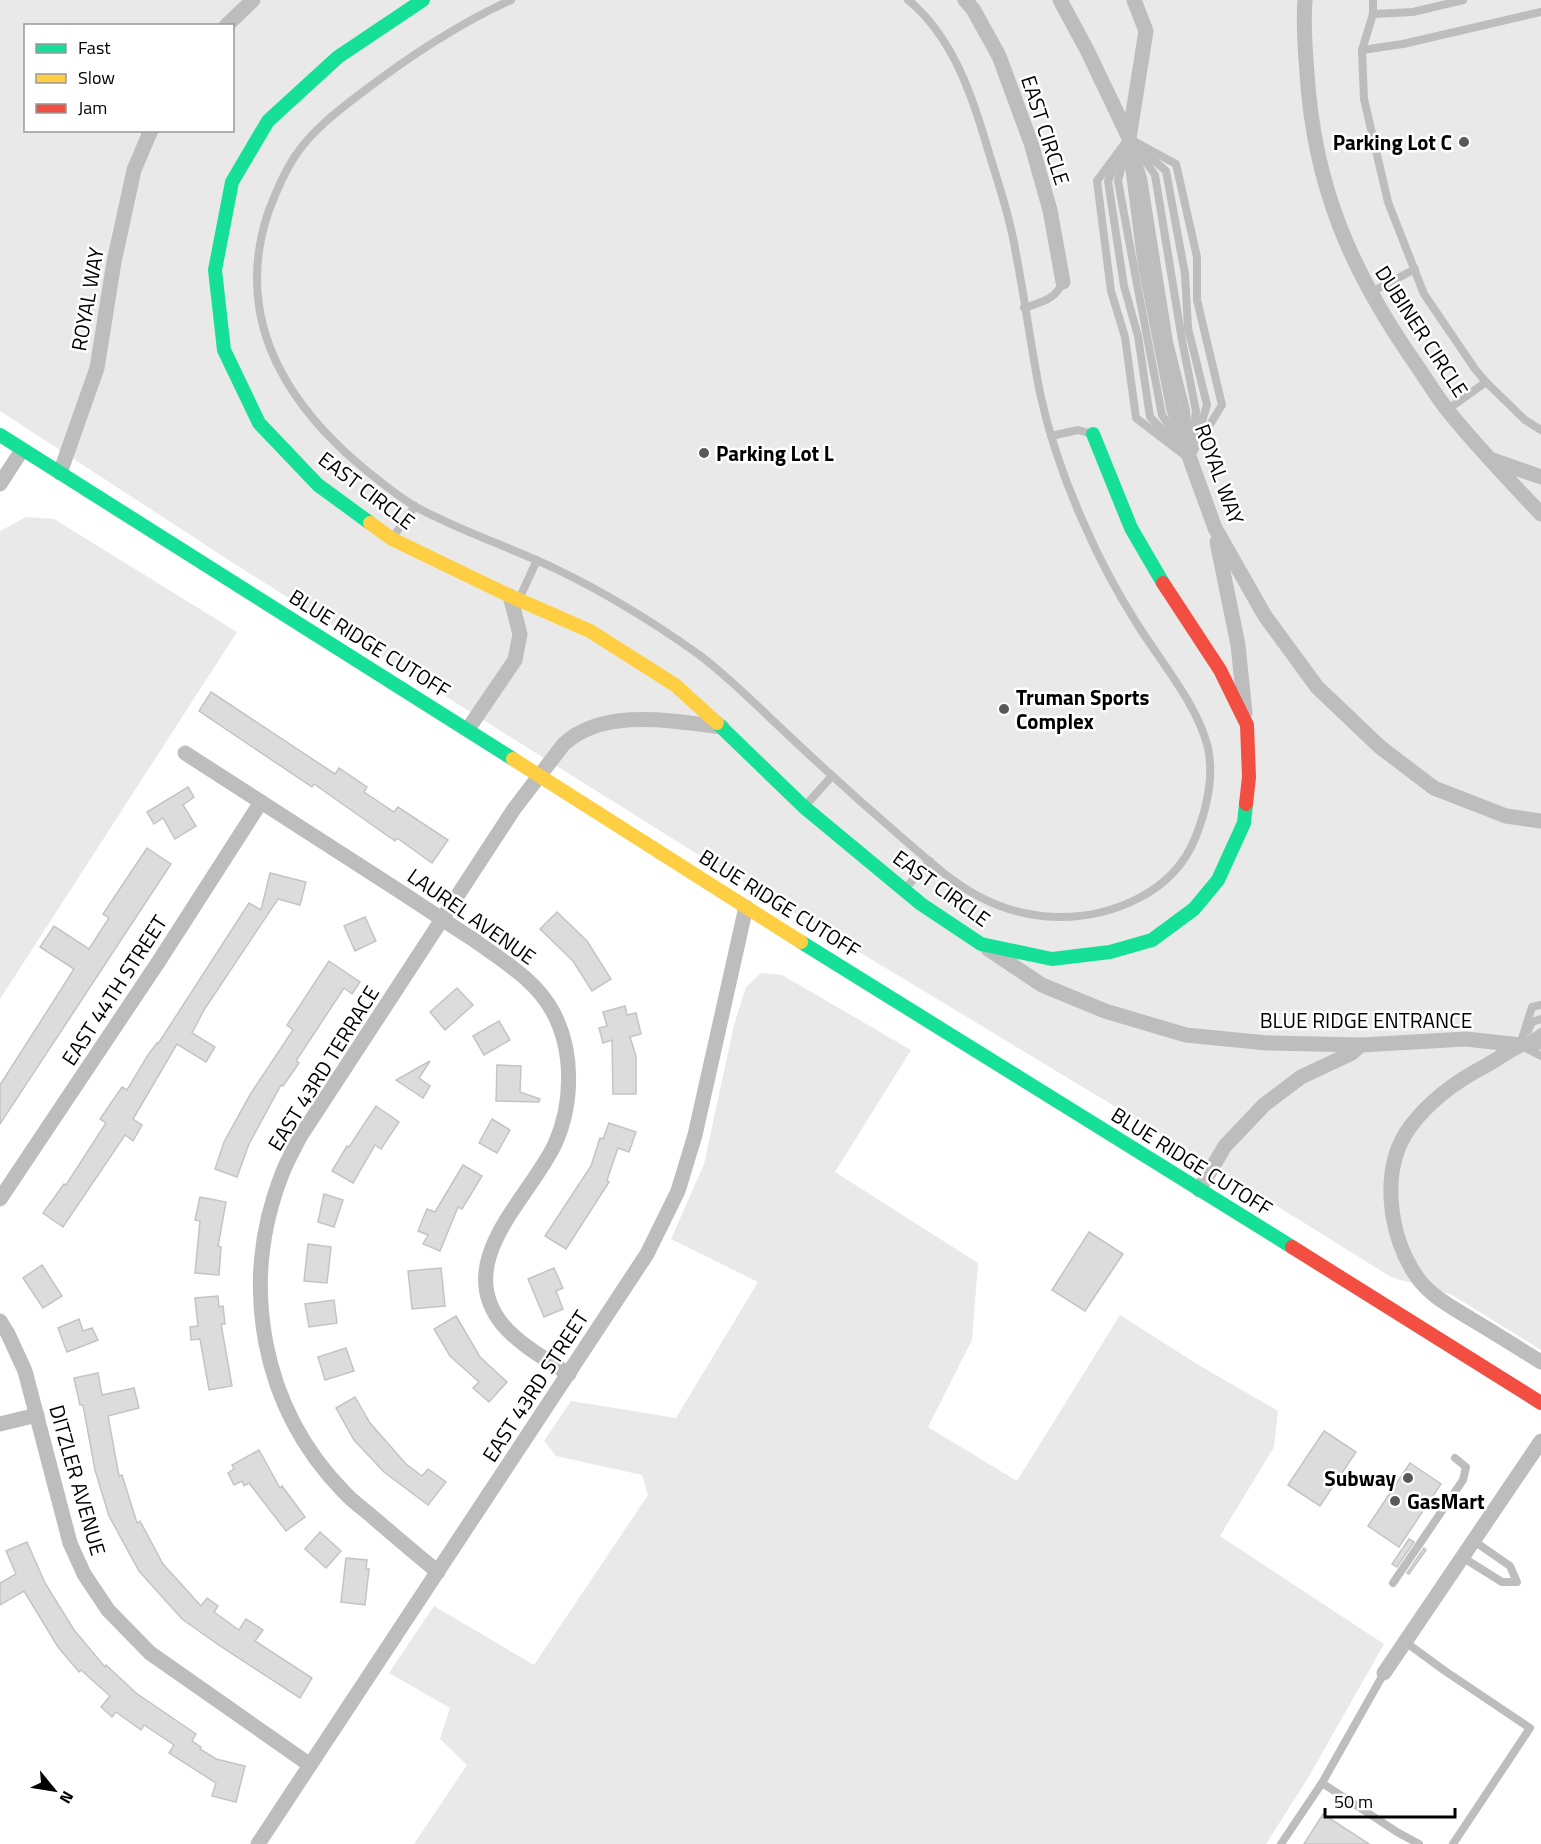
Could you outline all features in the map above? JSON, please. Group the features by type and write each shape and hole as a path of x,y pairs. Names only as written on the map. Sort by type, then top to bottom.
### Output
{"street":[{"path":"228,24 253,0"},
{"name":"EAST CIRCLE","path":"423,0 338,57 268,121 232,182 215,270 224,350 259,423 318,485 392,539 514,598 590,631 675,685 804,807 904,890 981,944 1052,959 1110,952 1152,940 1194,909 1218,880 1244,823 1249,777 1247,725 1238,645 1215,528"},
{"name":"EAST CIRCLE","path":"965,0 973,9 999,56 1027,132 1050,210 1063,282"},
{"name":"ROYAL WAY","path":"1060,0 1129,138 1145,263 1174,410 1215,528 1265,616 1317,687 1380,747 1434,788 1506,816 1541,821"},
{"path":"1129,138 1146,31 1134,0"},
{"name":"DUBINER CIRCLE","path":"1305,0 1308,93 1313,135 1337,224 1370,293 1448,410 1541,514"},
{"name":"ROYAL WAY","path":"60,473 97,368 114,262 134,170 150,132"},
{"name":"EAST CIRCLE","path":"1093,434 1131,528 1177,607 1220,670 1247,725"},
{"name":"BLUE RIDGE CUTOFF","path":"2,439 60,473 746,907 1541,1403"},
{"path":"0,484 22,450"},
{"path":"1489,458 1541,477"},
{"path":"468,729 515,660 520,634 514,598"},
{"path":"539,776 573,736 601,724 652,719 722,727"},
{"name":"LAUREL AVENUE","path":"185,753 514,968 530,982 553,1012 567,1051 568,1090 561,1127 542,1167 493,1244 486,1269 492,1305 504,1326 569,1374"},
{"name":"EAST 43RD TERRACE","path":"438,1572 344,1492 302,1440 284,1406 271,1370 264,1333 260,1288 262,1260 282,1173 300,1137 514,809 539,776"},
{"name":"EAST 44TH STREET","path":"0,1199 159,961 261,802"},
{"name":"EAST 43RD STREET","path":"258,1844 647,1254 678,1191 695,1135 746,907"},
{"name":"BLUE RIDGE ENTRANCE","path":"981,944 1042,985 1105,1011 1186,1035 1267,1043 1361,1045 1466,1039 1520,1045"},
{"path":"1541,1042 1520,1045 1449,1088 1425,1109 1408,1128 1398,1151 1392,1180 1391,1202 1393,1225 1404,1255 1418,1279 1436,1297 1541,1362"},
{"path":"1199,1190 1226,1146 1263,1105 1301,1077 1352,1053 1361,1045"},
{"name":"DITZLER AVENUE","path":"0,1321 25,1371 70,1543 84,1574 108,1611 150,1653 310,1765"},
{"path":"0,1424 37,1415"},
{"path":"1384,1673 1541,1441"}],"lane":[{"path":"511,0 442,36 391,70 333,115 294,158 275,193 262,232 255,278 258,310 273,358 288,386 329,438 372,476 415,506 537,560 627,607 703,658 944,874 976,895 1013,912 1050,917 1080,917 1111,911 1143,896 1169,879 1189,854 1200,826 1208,795 1211,772 1206,741 1192,709 1134,620 1102,564 1069,490 1051,436 1024,308 1016,249 1003,196 966,86 942,39 919,9 908,0"},
{"path":"1373,0 1373,14 1362,50 1364,99 1388,202 1424,294 1486,382 1525,420 1541,430"},
{"path":"1373,14 1413,12 1463,0"},
{"path":"1362,50 1403,44 1541,12"},
{"path":"1129,138 1096,181 1111,291 1125,337 1137,418 1190,459"},
{"path":"1129,138 1108,182 1124,286 1138,336 1150,417 1190,459"},
{"path":"1129,138 1176,164 1197,257 1197,300 1222,405 1190,459"},
{"path":"1129,138 1166,171 1185,274 1188,328 1207,405 1190,459"},
{"path":"1129,138 1155,175 1196,411 1190,459"},
{"path":"1370,293 1415,269"},
{"path":"1024,308 1058,293 1063,282"},
{"path":"1448,410 1486,382"},
{"path":"1051,436 1078,430 1093,434"},
{"path":"392,539 415,506"},
{"path":"514,598 537,560"},
{"path":"804,807 832,776"},
{"path":"904,890 930,861"},
{"path":"1520,1045 1532,1007 1541,1005"},
{"path":"1520,1045 1532,1022 1541,1019"},
{"path":"1520,1045 1541,1032"},
{"path":"1520,1045 1541,1050"},
{"path":"1520,1045 1541,1056"},
{"path":"1393,1583 1463,1480 1466,1467 1455,1458"},
{"path":"1462,1557 1503,1582 1517,1582 1510,1566 1474,1541"},
{"path":"1404,1641 1461,1683 1530,1728 1453,1844"},
{"path":"1281,1844 1322,1783 1384,1673"},
{"path":"1322,1783 1419,1844"}],"shaded area":[{"name":"Truman Sports Complex","path":"0,0 1541,0 1541,1350 1452,1295 1391,1277 1177,1144 689,849 244,570 0,411"},
{"path":"26,517 54,519 237,632 0,999 0,531"},
{"path":"761,973 782,975 911,1050 835,1172 978,1263 972,1340 928,1427 1017,1481 1120,1315 1197,1364 1278,1411 1274,1447 1220,1536 1384,1644 1308,1778 1266,1844 414,1844 467,1765 440,1739 450,1708 389,1673 434,1606 534,1665 648,1495 642,1475 556,1456 544,1441 571,1401 676,1418 758,1282 671,1239 704,1164 734,1025 746,987"}],"building":[{"path":"211,692 335,774 339,768 367,787 364,792 394,812 398,807 448,840 432,863 397,838 395,841 314,784 312,787 199,711"},
{"path":"188,787 194,797 183,805 196,826 175,839 163,818 154,824 147,812"},
{"path":"147,848 171,864 0,1124 0,1085 74,969 40,947 54,926 89,949 109,918 103,914"},
{"path":"270,873 306,882 300,905 278,899 204,1010 192,1033 215,1047 206,1062 177,1044 133,1119 142,1125 133,1141 125,1135 63,1227 43,1213 64,1184 66,1185 106,1123 100,1119 122,1087 127,1090 249,903 261,910"},
{"path":"557,912 587,941 611,979 592,991 573,961 540,929"},
{"path":"365,917 376,941 355,951 344,926"},
{"path":"329,961 360,982 352,994 344,988 296,1061 299,1063 283,1086 281,1085 249,1144 237,1177 215,1169 224,1142 251,1093 293,1030 287,1025"},
{"path":"457,988 473,1005 445,1030 430,1012"},
{"path":"625,1006 627,1015 636,1013 641,1034 630,1037 636,1056 636,1094 613,1094 612,1040 603,1043 599,1028 607,1026 603,1012"},
{"path":"499,1021 510,1040 484,1055 473,1036"},
{"path":"430,1061 419,1078 430,1086 423,1098 396,1080"},
{"path":"497,1065 521,1066 520,1092 540,1099 539,1102 496,1101"},
{"path":"376,1106 399,1122 381,1149 375,1145 353,1183 332,1171"},
{"path":"492,1119 510,1130 497,1153 479,1143"},
{"path":"609,1123 636,1132 629,1152 618,1148 607,1180 609,1182 566,1249 545,1236 591,1166 600,1138 603,1139"},
{"path":"463,1165 482,1176 462,1209 458,1207 440,1251 423,1244 428,1235 418,1231 427,1209 435,1212"},
{"path":"324,1194 343,1200 334,1227 318,1222"},
{"path":"200,1197 226,1202 218,1246 221,1247 219,1275 195,1273 200,1221 195,1220"},
{"path":"1089,1232 1123,1254 1085,1311 1052,1290"},
{"path":"308,1244 331,1247 327,1283 304,1281"},
{"path":"42,1265 62,1296 43,1308 23,1278"},
{"path":"441,1268 445,1306 412,1309 408,1271"},
{"path":"554,1268 563,1288 556,1291 563,1309 544,1317 528,1279"},
{"path":"218,1296 219,1307 223,1306 225,1324 221,1324 232,1386 209,1390 200,1339 191,1340 190,1327 198,1326 195,1298"},
{"path":"334,1300 337,1323 309,1327 305,1304"},
{"path":"456,1316 480,1357 507,1382 489,1402 473,1388 479,1382 450,1356 434,1329"},
{"path":"79,1319 83,1331 92,1328 98,1340 67,1352 58,1328"},
{"path":"346,1348 354,1371 325,1380 318,1357"},
{"path":"98,1373 102,1395 134,1388 139,1408 108,1416 119,1476 122,1475 137,1523 140,1521 163,1564 201,1606 207,1598 218,1606 214,1612 239,1630 246,1619 263,1630 255,1641 312,1678 300,1698 182,1619 139,1571 109,1516 95,1470 83,1405 80,1405 74,1378"},
{"path":"355,1397 370,1423 406,1464 422,1476 428,1469 446,1482 428,1505 384,1472 354,1440 336,1408"},
{"path":"1324,1431 1356,1452 1320,1506 1288,1485"},
{"path":"259,1450 280,1488 282,1486 305,1517 286,1531 249,1483 244,1486 242,1481 234,1485 228,1473 234,1469 232,1465"},
{"path":"1410,1463 1441,1484 1399,1547 1368,1526"},
{"path":"320,1532 341,1551 326,1568 305,1549"},
{"path":"1409,1539 1414,1542 1397,1567 1392,1564"},
{"path":"27,1542 45,1583 74,1630 105,1667 106,1665 136,1693 196,1734 192,1741 201,1747 200,1749 216,1759 245,1766 236,1802 212,1796 216,1783 169,1753 174,1745 144,1725 141,1730 116,1712 112,1717 101,1707 110,1696 81,1670 79,1672 58,1647 24,1591 0,1605 0,1583 16,1574 6,1551"},
{"path":"1424,1548 1426,1550 1409,1574 1407,1573"},
{"path":"346,1558 367,1560 366,1569 369,1569 365,1605 341,1602"},
{"path":"1323,1814 1369,1844 1304,1844"}],"traffic: fast":[{"path":"370,523 318,485 259,423 224,350 215,270 232,182 268,121 338,57 423,0"},
{"path":"1093,434 1131,528 1163,583"},
{"path":"0,435 513,759"},
{"path":"717,723 804,807 921,904 981,944 1052,959 1110,952 1152,940 1194,909 1218,880 1244,823 1246,804"},
{"path":"801,942 1292,1247"}],"traffic: slow":[{"path":"370,523 392,539 510,596 590,631 675,685 717,723"},
{"path":"513,759 801,942"}],"traffic: jam":[{"path":"1163,583 1220,670 1247,725 1249,777 1246,804"},
{"path":"1292,1247 1541,1403"}],"place":[{"name":"Parking Lot C","path":"1464,142"},
{"name":"Parking Lot L","path":"704,453"},
{"name":"Truman Sports Complex","path":"1004,709"},
{"name":"Subway","path":"1408,1478"},
{"name":"GasMart","path":"1395,1501"}]}
